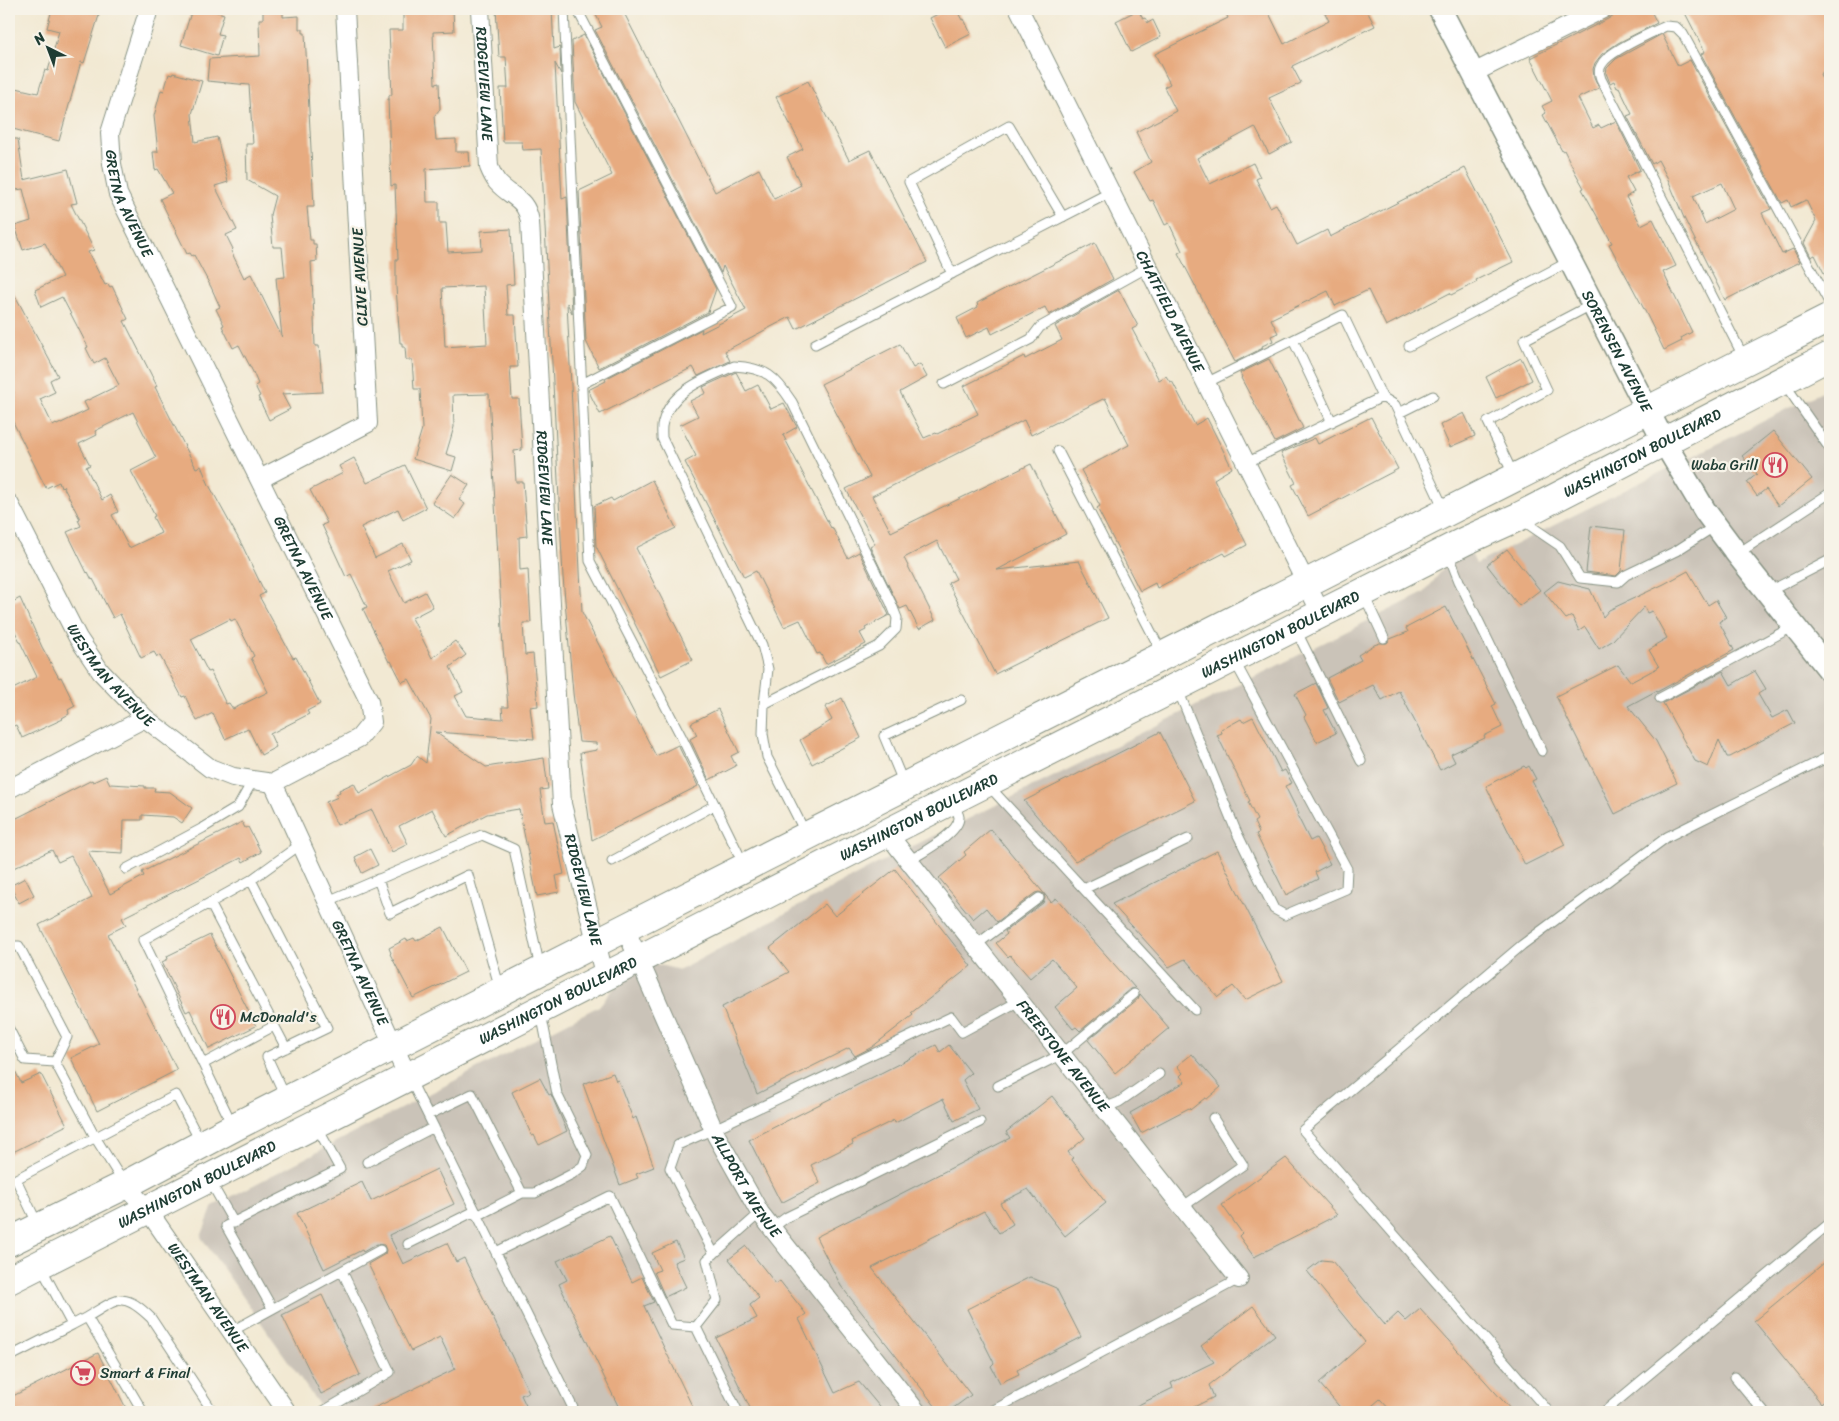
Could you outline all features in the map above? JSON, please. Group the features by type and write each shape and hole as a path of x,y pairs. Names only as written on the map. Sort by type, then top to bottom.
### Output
{"main road":[{"path":"9,1242 125,1185 234,1127 501,991 1830,318"},
{"name":"WASHINGTON BOULEVARD","path":"9,1280 1322,613 1447,550 1518,517 1830,356"}],"street":[{"name":"GRETNA AVENUE","path":"149,9 110,133 112,164 118,194 369,700 372,722 359,738 273,783 408,1077"},
{"name":"CLIVE AVENUE","path":"260,479 368,423 345,9"},
{"name":"RIDGEVIEW LANE","path":"480,9 489,167 496,181 520,199 528,210 562,804 606,978"},
{"name":"CHATFIELD AVENUE","path":"1019,9 1322,613"},
{"name":"SORENSEN AVENUE","path":"1440,9 1664,442 1716,525 1737,554 1830,670"},
{"path":"1473,73 1599,10"},
{"name":"WESTMAN AVENUE","path":"9,503 15,533 78,638 101,672 145,718 210,768 233,777 273,783"},
{"path":"9,789 145,718"},
{"name":"FREESTONE AVENUE","path":"887,833 1239,1279"},
{"name":"ALLPORT AVENUE","path":"625,928 714,1129 760,1213 918,1412"},
{"name":"WESTMAN AVENUE","path":"125,1185 147,1209 287,1412"}],"lane":[{"path":"564,9 590,560 715,805 745,868"},
{"path":"577,9 732,307 582,384"},
{"path":"1745,360 1601,79 1600,66 1609,56 1666,26 1676,27 1684,34 1830,304"},
{"path":"952,274 909,182 1009,126 1063,218"},
{"path":"815,344 1111,192"},
{"path":"1409,346 1570,260"},
{"path":"944,384 1031,339 1040,327 1148,267"},
{"path":"1516,478 1488,422 1547,390 1524,340 1593,304"},
{"path":"1206,383 1343,315 1382,397 1395,405 1446,513"},
{"path":"1293,340 1332,422"},
{"path":"764,704 879,646 896,629 897,618 792,402 780,384 768,373 752,367 734,366 704,379 682,393 670,408 663,422 662,438 762,645 766,656 768,675 764,704 763,734 767,757 807,836"},
{"path":"1782,380 1830,448"},
{"path":"1399,413 1433,396"},
{"path":"1246,463 1382,397"},
{"path":"1058,451 1164,656"},
{"path":"1737,554 1830,493"},
{"path":"1518,517 1560,546 1580,578 1618,582 1626,575 1676,551 1716,525"},
{"path":"1447,550 1459,581 1542,750"},
{"path":"1768,592 1830,560"},
{"path":"1362,593 1384,638"},
{"path":"1660,698 1794,626"},
{"path":"1295,628 1361,761"},
{"path":"1176,687 1236,831 1274,909 1285,915 1346,889 1347,869 1233,659"},
{"path":"905,787 884,736 960,700"},
{"path":"1550,1412 1303,1130 1522,945 1667,837 1830,756"},
{"path":"126,869 203,828 238,806 253,780"},
{"path":"986,784 1195,1010"},
{"path":"909,861 952,832 959,816 952,801"},
{"path":"612,861 715,805"},
{"path":"328,901 482,834 514,849 541,971"},
{"path":"1084,889 1188,839"},
{"path":"234,1127 143,940 251,880 301,844"},
{"path":"378,879 390,913 468,875 501,991"},
{"path":"251,880 326,1028 267,1057 287,1100"},
{"path":"976,945 1038,898"},
{"path":"210,903 286,1048"},
{"path":"9,946 19,946 67,1037 54,1062"},
{"path":"998,1086 1062,1054 1134,994"},
{"path":"714,1254 670,1168 678,1145 951,1017 962,1032 1019,1001"},
{"path":"408,1244 522,1193 535,1193 572,1174 583,1166 587,1155 557,1094 540,1010"},
{"path":"203,1064 274,1026"},
{"path":"9,1029 25,1060 54,1062"},
{"path":"54,1062 125,1185"},
{"path":"1104,1108 1119,1102 1159,1074"},
{"path":"408,1077 575,1412"},
{"path":"428,1115 472,1094 522,1193"},
{"path":"39,1227 16,1179 176,1095 202,1144"},
{"path":"1182,1207 1244,1165 1213,1118"},
{"path":"772,1228 787,1217 980,1122"},
{"path":"272,1308 226,1226 340,1169 315,1124"},
{"path":"367,1162 434,1128"},
{"path":"209,1178 234,1222"},
{"path":"496,1252 610,1196 672,1325 696,1327"},
{"path":"696,1327 717,1300 707,1260 760,1213"},
{"path":"1604,1412 1830,1223"},
{"path":"232,1331 380,1250"},
{"path":"40,1265 72,1325"},
{"path":"322,1412 390,1372 342,1271"},
{"path":"990,1412 1239,1279"},
{"path":"9,1357 118,1299 130,1302 151,1318 213,1412"},
{"path":"86,1317 142,1412"},
{"path":"696,1327 738,1412"},
{"path":"1735,1376 1764,1412"}],"shaded area":[{"path":"1830,388 1830,1412 324,1412 201,1237 213,1206 599,1006 638,960 680,970 875,865 1424,593 1465,541 1476,564"}],"building":[{"path":"52,9 101,9 84,63 81,62 59,141 9,128 9,117 16,88 38,93 45,70 48,71 59,31 47,28"},
{"path":"192,9 207,9 224,14 218,34 223,35 217,56 181,45"},
{"path":"263,9 283,9 283,17 299,16 299,29 303,29 303,33 305,33 314,207 307,207 310,240 313,240 313,244 316,244 317,261 311,262 315,346 319,346 323,392 282,394 290,409 269,420 258,397 260,396 255,386 258,384 253,372 239,345 233,348 222,326 224,325 216,309 220,307 211,287 194,255 187,254 160,199 172,193 158,169 155,170 153,152 158,152 154,116 161,90 164,91 169,74 172,75 173,73 202,81 192,114 195,142 217,137 228,182 215,186 237,230 226,235 233,249 231,251 244,278 251,274 282,337 276,278 285,277 282,247 273,247 270,215 275,196 247,180 246,144 253,144 249,85 207,81 209,59 260,56 259,19 263,19"},
{"path":"403,9 453,9 454,31 433,32 435,84 439,83 440,109 434,116 436,140 456,139 456,152 469,152 470,166 426,169 427,202 439,202 439,223 446,223 448,252 482,250 481,231 511,229 514,284 506,285 508,315 515,315 518,367 510,367 512,399 519,399 522,450 514,451 516,482 523,482 527,536 519,537 520,570 528,569 531,623 523,623 525,655 533,654 538,706 530,707 534,739 435,732 486,767 544,758 548,789 540,790 545,822 553,821 564,874 556,876 559,892 537,896 519,809 487,814 446,836 432,809 399,826 408,844 392,852 372,810 337,825 326,802 338,797 336,794 340,792 339,790 354,783 359,793 411,765 417,756 426,763 431,719 409,679 402,682 391,661 389,662 363,609 367,607 351,574 346,577 322,525 327,523 310,490 343,473 339,466 354,458 367,483 405,465 426,508 403,520 398,509 361,527 375,558 403,544 411,560 388,571 404,603 425,592 433,607 412,618 432,658 455,641 466,655 450,667 463,692 455,696 466,716 503,719 502,707 508,707 489,394 453,395 454,427 446,454 456,457 452,471 413,459 422,429 420,389 414,389 412,360 406,360 405,347 402,347 402,343 400,343 396,287 396,259 398,259 395,185 391,186 388,99 389,95 392,95 389,30 403,30","holes":["484,286 487,344 445,347 442,288"]},
{"path":"496,9 552,9 554,49 560,47 561,74 555,63 562,199 567,197 572,313 567,303 582,612 656,756 678,745 698,786 592,840 580,753 597,750 596,743 579,742 573,693 563,577 541,149 523,150 522,142 503,142 500,88 508,88 506,57 499,57"},
{"path":"593,9 622,9 715,192 759,169 774,199 801,185 787,157 803,149 776,97 808,81 849,160 870,150 927,262 796,329 790,317 725,351 730,361 698,376 693,367 600,414 588,390 606,381 605,379 702,329 701,333 746,310 723,266 721,273 595,30 602,27"},
{"path":"948,9 956,9 962,20 964,19 971,34 945,47 930,18"},
{"path":"1224,9 1267,9 1284,44 1329,21 1323,9 1366,9 1375,26 1292,66 1301,83 1269,98 1292,142 1269,154 1255,127 1197,158 1210,184 1253,163 1260,177 1256,179 1270,207 1276,204 1297,245 1327,230 1330,237 1465,168 1513,262 1476,280 1477,282 1451,295 1450,293 1386,326 1368,290 1335,306 1328,291 1271,319 1278,333 1271,336 1273,341 1235,362 1178,253 1182,251 1169,223 1165,225 1153,200 1150,201 1134,172 1151,162 1136,132 1176,111 1164,87 1170,84 1155,54 1228,18"},
{"path":"1623,9 1650,9 1657,23 1618,43 1602,54 1593,69 1599,88 1578,98 1593,128 1599,125 1601,128 1616,121 1640,170 1626,177 1634,192 1626,197 1641,225 1653,219 1676,266 1663,272 1692,332 1681,338 1682,341 1664,350 1609,244 1612,243 1582,189 1584,188 1543,115 1546,113 1542,106 1552,101 1530,58 1608,19"},
{"path":"1683,9 1830,9 1830,68 1820,74 1830,95 1830,285 1815,255 1811,257 1804,243 1816,221 1806,200 1791,207 1788,200 1782,203 1701,54 1705,52"},
{"path":"1138,10 1143,19 1145,18 1148,23 1153,20 1161,37 1131,52 1116,21"},
{"path":"1662,34 1678,66 1690,60 1771,209 1762,213 1782,254 1793,249 1800,262 1725,300 1684,218 1658,160 1652,164 1627,116 1632,114 1619,87 1617,88 1614,81 1610,83 1606,73 1607,68 1616,59","holes":["1722,183 1734,209 1705,224 1693,196"]},
{"path":"584,35 716,289 708,312 599,368 586,341 579,191 612,175 575,102 572,41"},
{"path":"9,139 18,139 24,180 68,169 77,203 71,204 94,250 88,252 105,285 112,286 128,319 124,321 157,386 155,387 196,468 201,466 265,593 259,596 293,658 296,657 320,704 307,711 309,714 270,734 276,747 261,755 248,728 225,739 213,713 197,721 185,696 182,697 160,656 157,657 154,652 141,658 120,614 113,618 93,579 87,573 67,532 81,526 78,520 80,519 63,486 61,488 59,482 46,488 9,414 9,396 14,393 9,382 9,284 58,376 50,380 55,392 40,399 53,426 88,410 84,402 119,385 105,358 94,364 86,348 88,347 62,297 41,307 35,290 62,277 45,243 23,250 15,226 31,221 23,189 9,191","holes":["133,412 156,458 131,471 155,516 153,517 161,533 129,548 112,515 118,512 110,495 102,500 86,467 90,465 79,444 97,435 95,431","230,619 231,621 235,619 254,656 251,658 268,692 233,709 229,703 226,704 210,671 208,672 191,639"]},
{"path":"1095,243 1113,279 1049,315 1045,307 992,334 989,327 966,338 957,318 978,307 977,303"},
{"path":"1119,290 1138,326 1132,329 1159,380 1166,376 1170,382 1172,381 1195,425 1207,418 1232,468 1214,479 1247,545 1226,556 1224,553 1157,588 1155,583 1140,591 1097,508 1100,506 1081,470 1129,445 1105,398 1031,435 1024,420 872,496 891,532 1031,464 1066,534 997,570 1079,561 1108,618 995,674 948,583 956,579 937,541 904,558 935,620 919,629 907,606 900,609 870,547 875,544 846,489 870,477 821,384 900,344 913,368 920,364 927,377 900,392 924,438 937,434 978,414 964,386 1024,356 1025,359 1062,340 1055,326"},
{"path":"1521,358 1532,380 1496,398 1486,377"},
{"path":"1269,359 1303,428 1275,442 1240,373"},
{"path":"736,372 746,391 758,385 771,409 784,403 797,427 783,435 848,558 859,552 889,615 865,628 866,630 860,633 866,644 826,664 820,653 817,654 800,620 784,627 756,571 744,577 685,462 696,456 680,425 698,416 690,401 706,393 703,387"},
{"path":"1464,413 1475,436 1450,447 1440,425"},
{"path":"1371,417 1398,469 1308,516 1292,485 1296,483 1281,453 1315,438 1318,444"},
{"name":"Waba Grill","path":"1773,431 1812,479 1778,506 1766,489 1757,496 1747,482 1757,474 1742,456"},
{"path":"452,474 469,485 459,500 465,504 455,519 432,503"},
{"path":"652,480 676,528 636,548 693,660 661,676 596,546 594,506 611,498 613,501"},
{"path":"1591,526 1625,530 1621,571 1616,576 1586,572"},
{"path":"1507,549 1540,590 1519,606 1487,565"},
{"path":"1688,571 1708,605 1716,600 1726,617 1719,622 1734,650 1628,706 1656,741 1677,783 1615,814 1556,696 1618,665 1631,682 1659,667 1649,650 1667,638 1652,611 1647,613 1644,607 1612,641 1599,649 1585,627 1579,631 1572,616 1566,619 1544,592 1558,581 1590,589 1603,617 1609,610"},
{"path":"20,598 42,647 59,678 61,677 75,706 68,710 69,714 63,719 22,738 16,725 9,728 9,691 37,677 9,619 9,604"},
{"path":"1446,607 1496,704 1492,706 1502,727 1484,736 1485,738 1451,754 1455,762 1440,770 1399,691 1382,700 1373,685 1339,702 1327,678 1361,660 1358,655 1374,645 1387,643 1390,639 1408,632 1406,628"},
{"path":"1723,671 1731,685 1755,671 1766,689 1758,694 1772,718 1788,710 1795,723 1730,757 1727,757 1719,740 1708,767 1695,761 1663,703"},
{"path":"1316,683 1328,708 1324,710 1336,733 1317,742 1295,694"},
{"path":"842,698 861,738 812,764 800,740 832,720 825,707"},
{"path":"718,709 739,752 731,756 736,766 709,780 690,739 697,735 691,723"},
{"path":"1253,717 1281,772 1285,770 1292,783 1285,786 1310,841 1316,838 1330,864 1315,872 1318,879 1286,895 1256,834 1259,833 1254,822 1257,820 1248,802 1250,801 1217,735 1222,733 1221,730 1241,719 1243,722"},
{"path":"1160,732 1195,801 1075,861 1024,801"},
{"path":"1524,766 1526,768 1529,766 1536,779 1532,781 1565,845 1525,865 1486,786"},
{"path":"106,776 110,784 145,786 145,788 155,788 154,791 170,792 192,808 182,823 173,817 142,815 142,820 124,820 123,853 88,851 110,894 144,876 142,872 242,822 245,828 248,827 261,852 243,862 241,858 122,918 126,925 108,934 177,1070 97,1111 71,1058 99,1044 39,925 92,898 71,856 58,862 52,850 9,870 9,822 92,780 93,782"},
{"path":"991,829 1051,902 1056,898 1135,988 1130,989 1080,1031 1076,1027 1073,1029 1055,1007 1077,988 1052,959 1030,978 1010,955 1008,957 996,943 1007,934 1005,931 1043,903 1044,894 1035,893 997,922 986,908 973,919 939,878 966,855 964,852"},
{"path":"370,849 378,865 362,873 355,857"},
{"path":"1217,851 1283,981 1245,1000 1233,986 1218,997 1185,959 1169,967 1112,904"},
{"path":"895,869 971,966 911,1013 913,1015 872,1047 855,1056 849,1048 757,1094 722,1007 789,972 770,948 825,904 835,916"},
{"path":"25,878 34,895 19,903 10,886"},
{"path":"443,927 466,972 413,998 390,954 389,948 406,939 407,941 414,938 416,941"},
{"path":"210,935 256,1026 209,1049 190,1010 186,1012 162,962 168,959 167,956"},
{"path":"1140,994 1169,1028 1115,1073 1088,1040 1138,999"},
{"path":"936,1045 940,1052 949,1045 971,1073 963,1080 978,1109 954,1121 943,1099 895,1123 894,1120 852,1141 853,1144 811,1165 820,1183 781,1203 749,1140"},
{"path":"1192,1054 1221,1087 1190,1110 1189,1108 1141,1133 1130,1113 1185,1082 1180,1076 1183,1073 1177,1066"},
{"path":"9,1058 21,1083 41,1074 67,1125 9,1154"},
{"path":"613,1073 616,1081 618,1080 633,1119 636,1117 654,1167 636,1174 638,1178 620,1185 583,1084"},
{"path":"540,1078 549,1095 551,1094 567,1131 539,1145 534,1135 532,1136 512,1092"},
{"path":"1052,1096 1085,1138 1068,1152 1073,1158 1072,1160 1106,1203 1065,1236 1028,1189 1000,1203 1013,1224 999,1233 984,1211 872,1268 971,1395 948,1412 940,1412 841,1286 816,1237 1010,1138 1006,1132"},
{"path":"1286,1158 1337,1215 1254,1257 1239,1236 1242,1233 1222,1205"},
{"path":"437,1169 454,1204 389,1235 403,1264 447,1243 456,1262 464,1258 529,1392 521,1395 529,1412 366,1412 455,1369 440,1337 411,1351 368,1264 385,1254 384,1245 377,1244 363,1252 362,1250 324,1269 297,1213 362,1182 371,1201"},
{"path":"610,1236 632,1282 642,1277 654,1302 644,1306 695,1412 621,1412 559,1284 567,1280 557,1261"},
{"path":"676,1242 684,1258 674,1262 686,1287 665,1297 654,1272 660,1270 652,1253"},
{"path":"746,1246 776,1284 780,1281 806,1314 799,1319 835,1393 859,1382 884,1412 752,1412 716,1338 757,1318 750,1305 759,1298 729,1259"},
{"path":"1830,1258 1830,1395 1821,1403 1754,1321"},
{"path":"1321,1260 1332,1261 1385,1325 1398,1313 1406,1321 1420,1309 1513,1412 1392,1412 1380,1399 1365,1412 1344,1412 1319,1383 1365,1342 1307,1271"},
{"path":"1030,1277 1056,1288 1081,1337 1017,1370 1019,1374 1000,1383 991,1366 994,1363 967,1309"},
{"path":"322,1295 360,1375 321,1394 282,1315"},
{"path":"1253,1306 1275,1335 1209,1385 1214,1397 1184,1412 1124,1412 1173,1388 1171,1383 1214,1362 1201,1346"},
{"name":"Smart & Final","path":"98,1353 128,1412 9,1412 9,1398"}],"place":[{"name":"Waba Grill","path":"1775,465"},
{"name":"McDonald's","path":"223,1017"},
{"name":"Smart & Final","path":"83,1373"}]}
